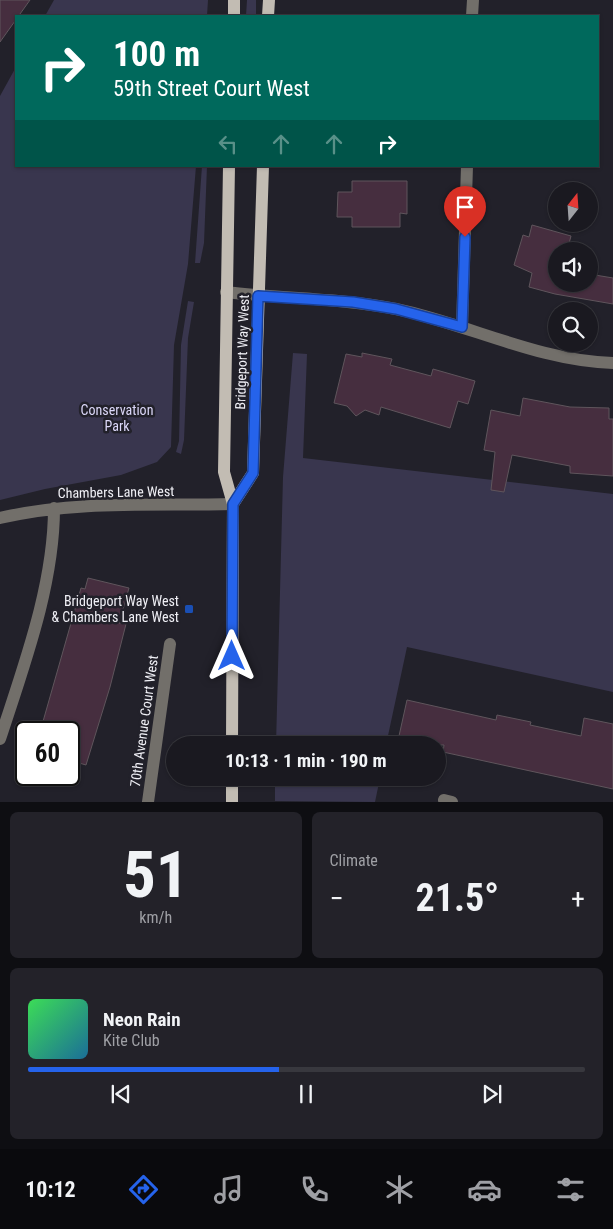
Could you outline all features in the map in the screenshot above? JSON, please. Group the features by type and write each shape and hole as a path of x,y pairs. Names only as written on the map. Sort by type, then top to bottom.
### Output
{"main road":[{"path":"234,0 234,15"},
{"path":"268,15 269,0"},
{"name":"Bridgeport Way West","path":"229,167 224,472 233,504 232,736"},
{"name":"Bridgeport Way West","path":"233,504 253,473 263,167"},
{"path":"232,786 232,802"}],"street":[{"path":"472,15 473,0"},
{"path":"462,327 467,167"},
{"path":"226,292 353,302 396,309 542,352 581,360 613,363"},
{"name":"Chambers Lane West","path":"0,518 54,508 96,505 233,504"},
{"path":"0,739 44,591 54,542 54,508"},
{"name":"70th Avenue Court West","path":"148,802 170,644"}],"green space":[{"path":"54,0 208,0 207,15 46,15"},
{"path":"247,0 256,0 256,15 246,15"},
{"name":"Conservation Park","path":"15,69 15,167 196,167 188,264 174,345 171,447 157,462 121,475 45,489 0,500 0,96"},
{"path":"202,167 207,167 204,243 200,263 195,263"},
{"path":"188,301 194,302 188,338 184,440 181,454 176,452 179,441 181,345"},
{"path":"293,353 307,354 303,458 613,494 613,692 407,647 388,736 276,736 283,477"},
{"path":"275,786 378,786 375,802 275,801"}],"building":[{"path":"0,0 30,0 19,15 15,15 15,21 0,42"},
{"path":"352,181 407,181 407,214 400,213 400,227 352,227 352,217 337,217 338,192 352,192"},
{"path":"532,225 548,230 548,232 557,232 571,236 569,242 548,242 548,292 598,292 598,276 613,278 613,304 555,294 529,287 532,273 514,265 523,235 529,237"},
{"path":"362,353 392,359 390,365 431,376 433,369 475,381 468,404 458,401 450,428 381,407 379,415 365,410 356,416 347,406 334,403 346,354 362,357"},
{"path":"523,398 570,407 609,408 609,419 613,419 613,476 570,473 570,466 512,455 504,492 491,490 495,452 484,450 491,410 520,416"},
{"path":"88,578 129,588 119,623 126,624 110,687 86,765 80,763 80,721 43,721 81,588 85,589"},
{"path":"407,700 496,720 497,715 531,722 530,725 581,736 584,718 613,724 613,789 446,753 446,736 399,736"}],"place":[{"name":"Bridgeport Way West & Chambers Lane West","path":"189,609"}],"route":[{"path":"232,656 233,504 253,473 258,296 353,302 396,309 462,327 465,237"}]}
